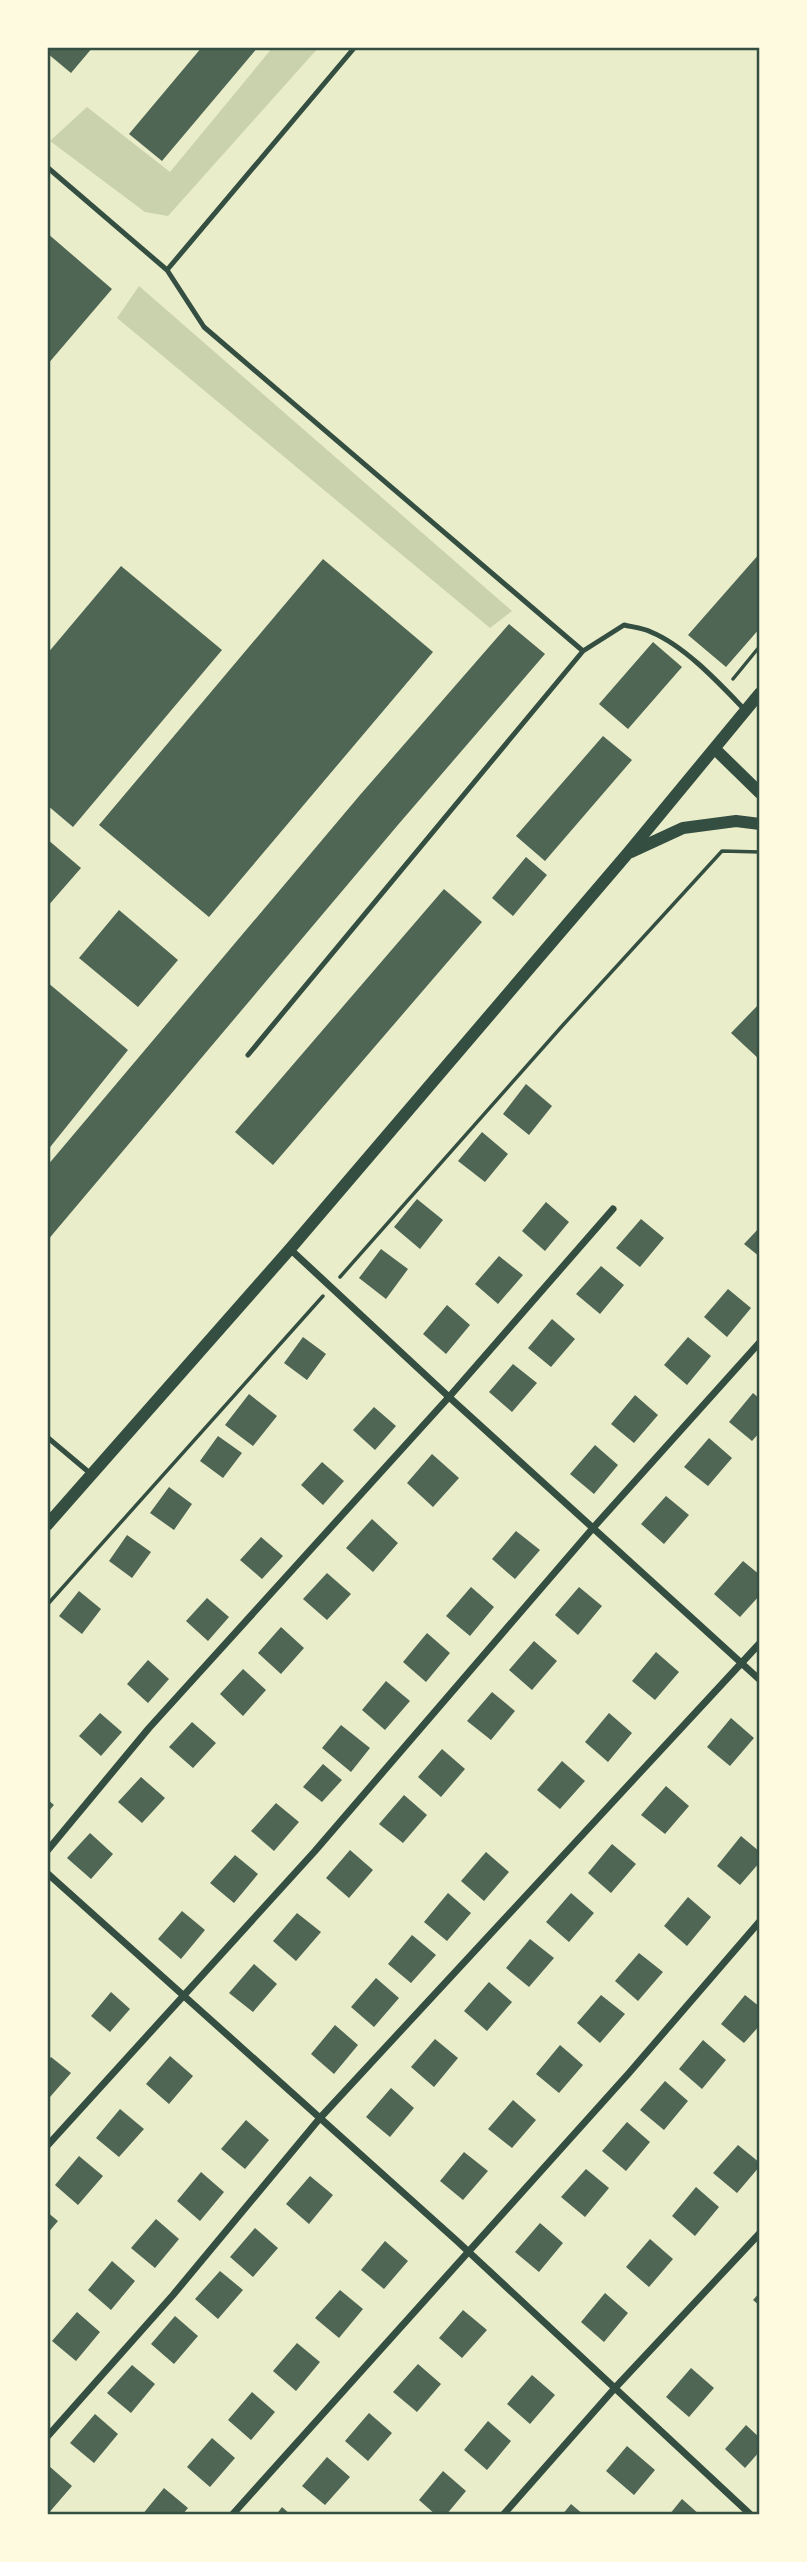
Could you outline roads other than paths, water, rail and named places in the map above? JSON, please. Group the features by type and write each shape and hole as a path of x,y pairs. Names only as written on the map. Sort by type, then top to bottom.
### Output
{"street":[{"path":"49,1518 290,1249 628,853 760,693"},
{"path":"715,750 760,793"},
{"path":"628,853 683,828 736,821 760,824"},
{"path":"47,1850 149,1728 449,1397 614,1209"},
{"path":"290,1249 760,1681"},
{"path":"47,2146 314,1851 593,1528 760,1342"},
{"path":"47,2437 173,2295 320,2118 760,1643"},
{"path":"47,1873 468,2251 751,2515"},
{"path":"232,2515 629,2073 760,1921"},
{"path":"503,2515 614,2389 760,2233"}],"lane":[{"path":"167,270 355,47"},
{"path":"47,167 167,270 204,327 583,651"},
{"path":"248,1055 583,651 624,625 652,632 685,653 725,688 745,710"},
{"path":"47,1437 91,1474"}]}
